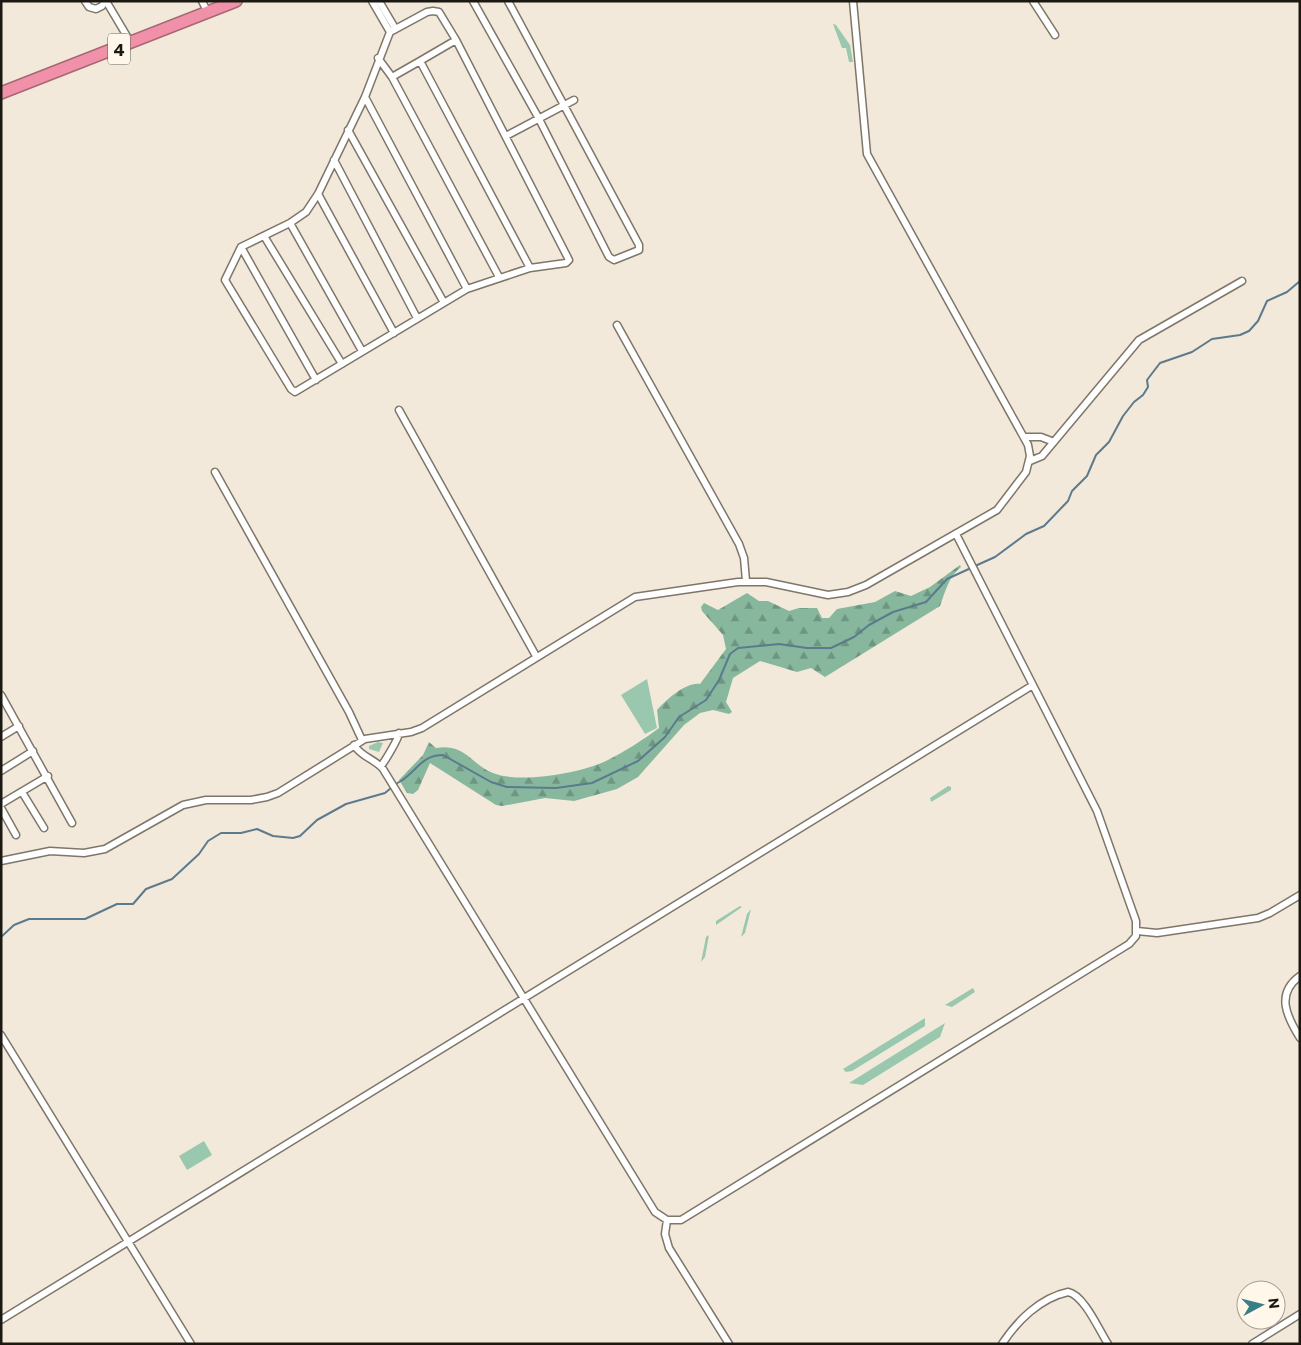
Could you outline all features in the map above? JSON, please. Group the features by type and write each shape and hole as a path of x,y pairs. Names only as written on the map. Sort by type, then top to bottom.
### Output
{"highway":[{"name":"4","path":"1,93 132,44 236,1"}],"street":[{"path":"85,1 90,7 96,9 106,1 132,44"},
{"path":"202,1 208,13"},
{"path":"473,1 538,118 609,257 614,260 635,253 639,250 639,245 508,1"},
{"path":"1,861 50,851 84,853 103,850 186,804 206,800 251,800 278,793 362,740 422,728 631,598 672,590 746,581 773,583 819,594 843,594 866,585 1000,507 1024,476 1030,461 1030,449 867,154 852,1"},
{"path":"1033,1 1055,35"},
{"path":"377,3 392,30"},
{"path":"427,12 439,12 456,40 568,256 566,264 530,268 467,289 443,301 297,392 291,389 225,280 241,247 290,223 306,212 318,194 365,97 378,58 392,30 427,12"},
{"path":"392,78 456,40"},
{"path":"378,58 392,78 499,277"},
{"path":"420,62 530,268"},
{"path":"365,97 467,289"},
{"path":"506,136 574,100"},
{"path":"348,130 443,301"},
{"path":"334,160 417,318"},
{"path":"318,194 394,333"},
{"path":"290,223 362,351"},
{"path":"264,236 342,364"},
{"path":"241,247 316,380"},
{"path":"1030,461 1040,459 1139,340 1242,281"},
{"path":"617,325 739,544 744,558 746,581"},
{"path":"399,410 536,656"},
{"path":"1025,437 1038,436 1054,442"},
{"path":"215,472 349,712 362,740"},
{"path":"354,745 359,752 381,766 389,778 655,1212 666,1220 683,1219 1129,944 1135,938 1137,932 1136,919 1099,816 956,534"},
{"path":"1,1320 1033,685"},
{"path":"2,700 48,776 72,823"},
{"path":"1,737 19,726"},
{"path":"381,766 390,749 398,740 399,733"},
{"path":"1,771 33,751"},
{"path":"1,804 48,776"},
{"path":"22,792 44,828"},
{"path":"1,808 16,835"},
{"path":"1137,932 1157,933 1258,918 1300,895"},
{"path":"1300,976 1287,990 1284,1005 1286,1015 1300,1038"},
{"path":"1,1035 191,1344"},
{"path":"666,1220 665,1238 669,1248 729,1344"},
{"path":"1002,1344 1015,1326 1030,1312 1049,1300 1068,1292 1081,1300 1108,1344"},
{"path":"1252,1344 1300,1314"}],"green space":[{"path":"833,24 836,25 850,45 853,62 849,62 846,48 842,48"},
{"path":"960,565 961,567 953,575 948,585 940,606 825,677 811,668 797,672 760,661 733,678 726,702 732,712 729,714 713,710 700,713 684,725 638,777 617,789 574,801 545,798 502,806 496,805 430,763 418,790 413,794 407,793 399,780 423,755 429,742 436,748 446,747 461,751 485,769 505,776 550,776 582,769 606,761 659,728 657,710 671,696 683,688 700,684 726,649 723,635 702,611 701,607 704,603 718,610 747,593 759,601 768,601 789,611 799,608 817,608 822,618 829,618 837,609 875,602 895,591 911,596 930,587"},
{"path":"647,679 657,728 645,734 621,695"},
{"path":"378,742 383,743 379,752 369,749 369,746"},
{"path":"948,786 951,787 951,790 931,802 930,798"},
{"path":"740,906 742,907 716,925 716,921"},
{"path":"751,909 745,933 741,937 747,914"},
{"path":"709,935 705,957 701,962 706,937"},
{"path":"973,988 975,992 952,1007 945,1005"},
{"path":"925,1018 925,1026 852,1071 846,1072 843,1069"},
{"path":"945,1023 940,1037 863,1085 849,1083"},
{"path":"204,1141 212,1155 187,1170 179,1156"}],"waterway":[{"path":"975,566 995,557 1026,534 1044,526 1068,501 1072,491 1087,476 1096,455 1109,442 1123,416 1134,402 1143,395 1148,387 1147,380 1160,363 1192,352 1212,339 1240,335 1249,331 1258,321 1267,301 1287,292 1300,281"},
{"path":"395,785 426,759 443,755 491,782 507,787 556,788 592,783 638,761 665,737 679,717 706,700 719,680 730,654 738,648 779,644 807,648 831,648 854,637 869,625 893,612 926,602 947,579 971,568"},
{"path":"1,937 14,925 29,919 85,919 117,904 133,904 146,889 172,879 199,854 208,841 221,833 241,833 257,829 273,836 293,838 300,836 317,820 346,804 385,793 391,788"}]}
